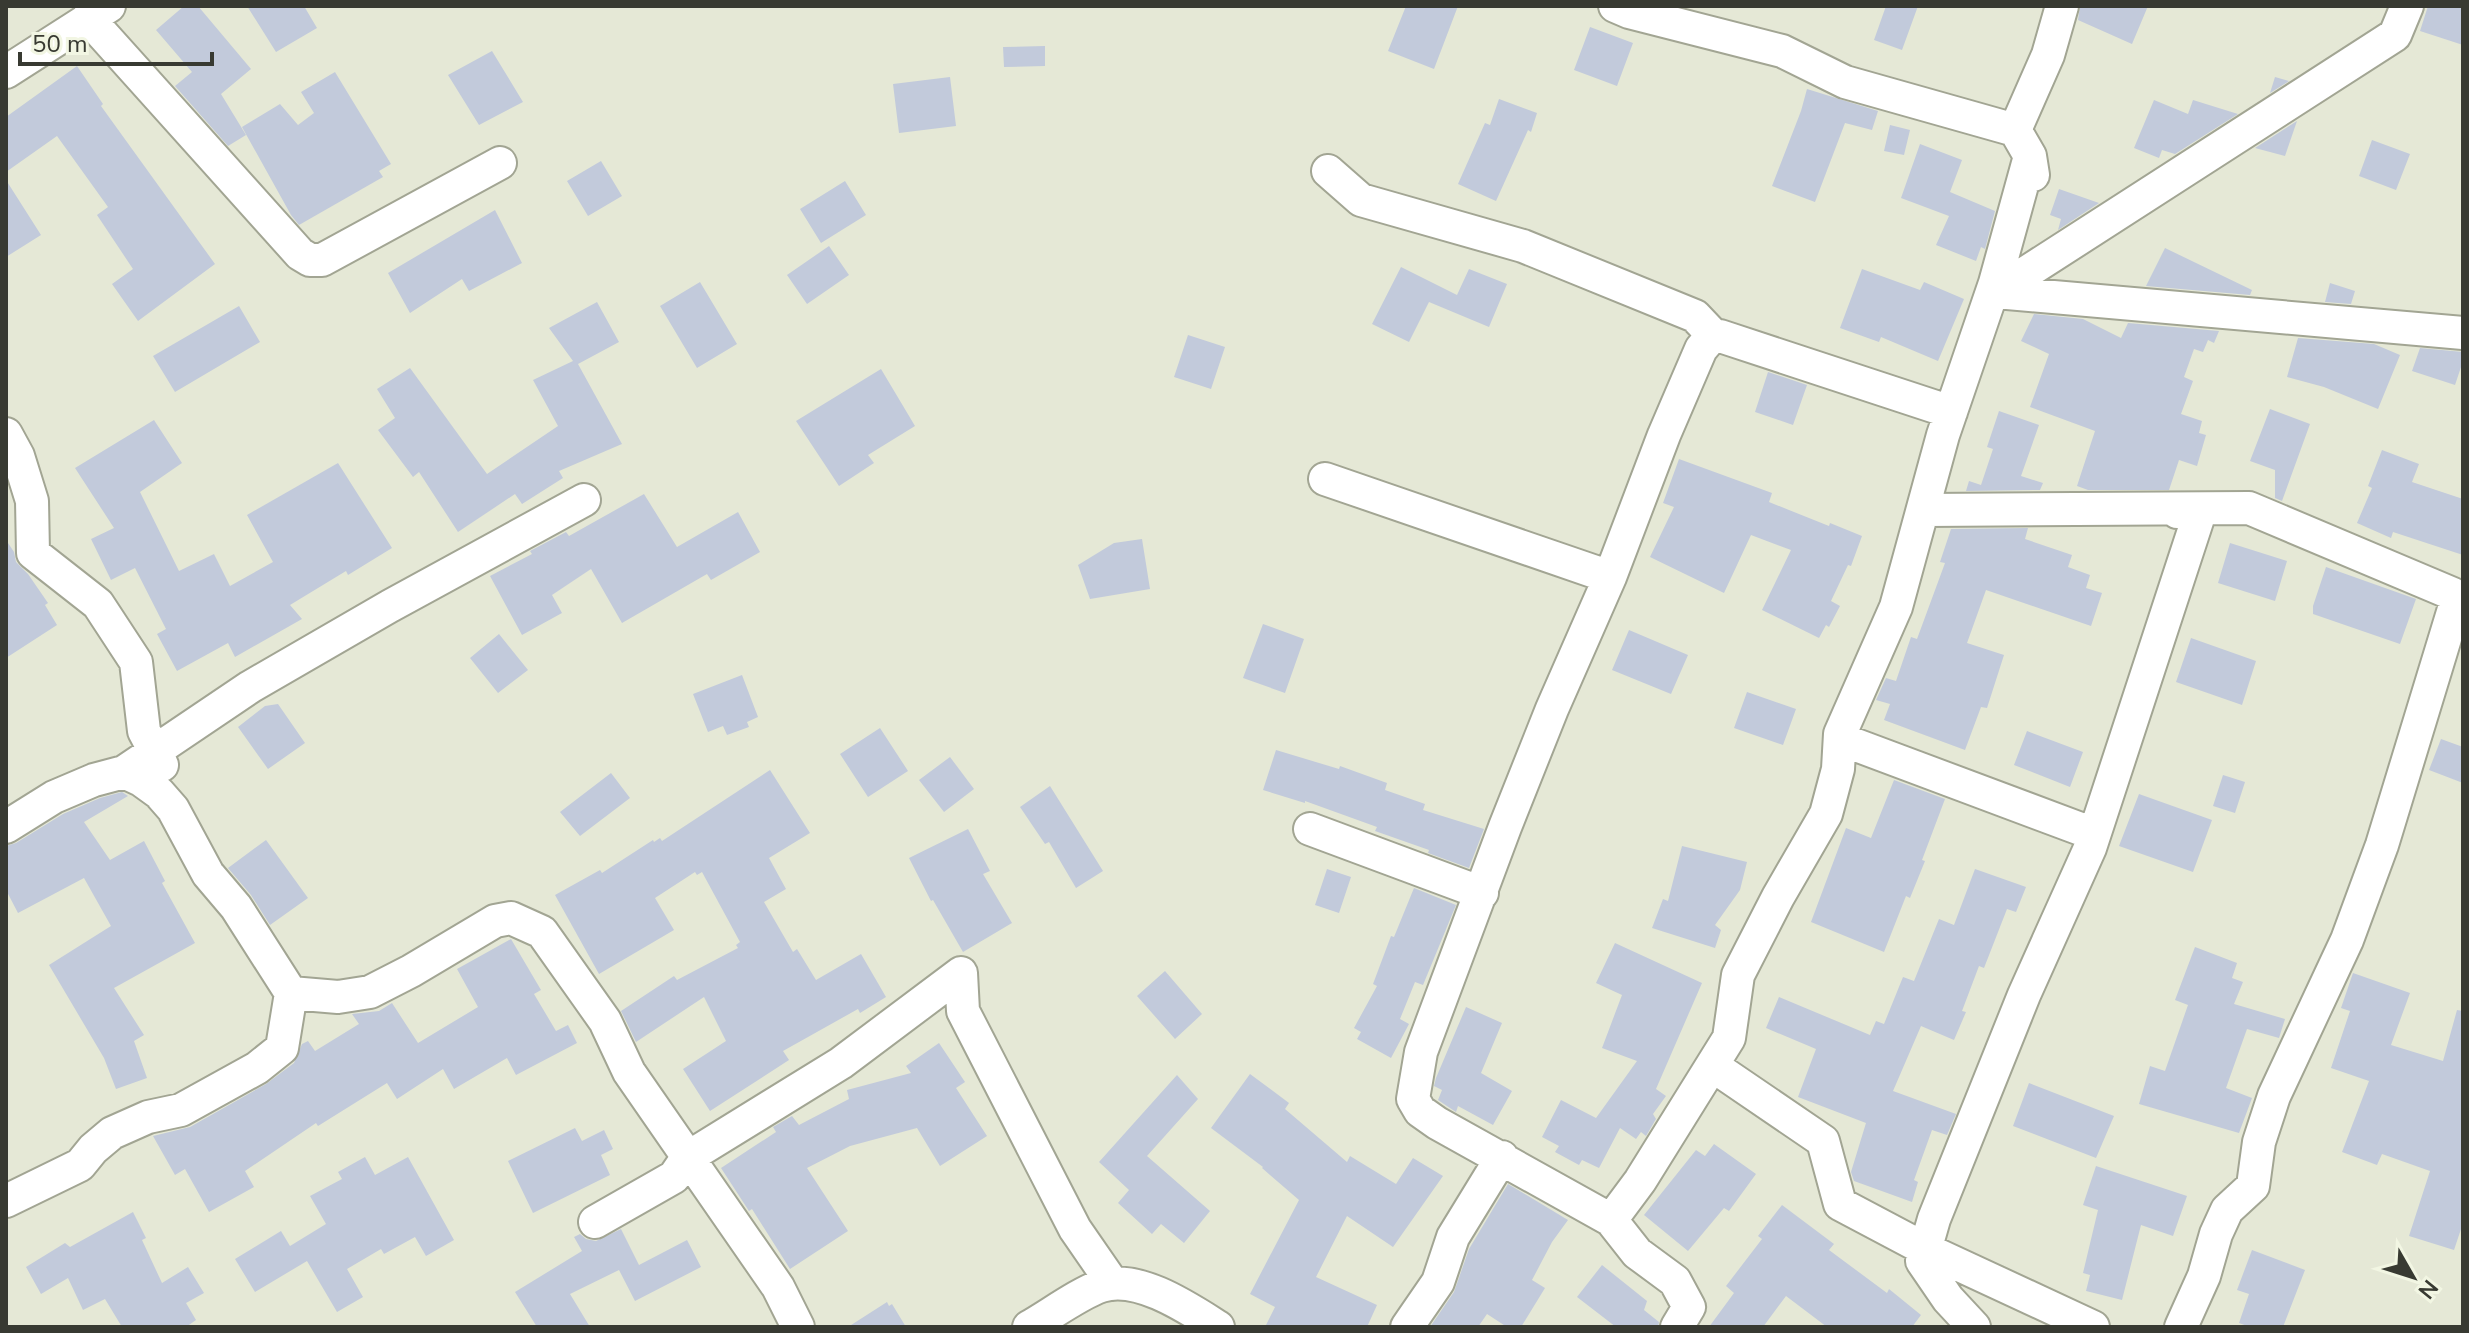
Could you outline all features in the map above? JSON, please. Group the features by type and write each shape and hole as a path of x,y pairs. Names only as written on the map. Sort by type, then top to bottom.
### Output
{"street":[{"path":"1615,6 1782,51 1845,82 2023,143"},
{"path":"1611,1220 1640,1181 1729,1038 1738,975 1826,814 1838,769 1840,739 1896,607 1951,412 1995,283 2023,143 2062,6"},
{"path":"1996,292 2395,35 2407,6"},
{"path":"6,72 99,12 300,254 310,260 322,260 500,163"},
{"path":"1926,510 1996,292 2012,263 2021,216 2036,193 2023,143"},
{"path":"1328,171 1361,200 1523,246 1695,316 1713,335 1951,412"},
{"path":"1996,292 2463,333"},
{"path":"1677,1327 1689,1307 1675,1281 1637,1253 1611,1220 1437,1123 1420,1111 1413,1099 1421,1052 1552,709 1610,577 1664,435 1701,349 1713,335"},
{"path":"6,434 18,456 32,501 33,553 98,604 136,662 144,731 162,765"},
{"path":"1325,479 1610,577"},
{"path":"6,827 54,797 94,780 124,772 250,687 584,500"},
{"path":"1926,510 2249,508 2453,594 2460,600 2382,845 2347,940 2274,1096 2259,1142 2253,1186 2227,1210 2216,1234 2204,1276 2181,1327"},
{"path":"1926,510 2200,512 2094,834 2013,1023 1934,1219 1925,1249 1922,1261 1948,1299 1974,1327"},
{"path":"1840,739 2094,834"},
{"path":"6,1201 80,1165 112,1133 148,1117 181,1110 269,1060 282,1048 291,993 236,907 208,874 173,809 159,793 124,772"},
{"path":"1310,829 1482,893"},
{"path":"291,993 338,997 370,992 495,921 511,918 542,932 605,1021 629,1072 778,1287 798,1327"},
{"path":"595,1222 674,1177 687,1158 841,1063 961,973 963,1011 1075,1229 1113,1284"},
{"path":"1713,1066 1823,1141 1840,1204 1925,1249 2093,1327"},
{"path":"1407,1327 1438,1282 1453,1237 1502,1157"},
{"path":"1029,1327 1101,1286 1113,1284 1140,1287 1179,1302 1218,1327"}],"building":[{"path":"184,6 198,6 251,69 221,94 246,135 228,146 175,86 192,72 156,30"},
{"path":"247,6 304,6 317,28 276,52"},
{"path":"1406,6 1458,6 1434,69 1388,51"},
{"path":"1886,6 1918,6 1902,50 1874,40"},
{"path":"2080,6 2148,6 2132,44 2078,20"},
{"path":"2428,6 2463,6 2463,45 2420,31"},
{"path":"1590,27 1633,43 1617,86 1574,70"},
{"path":"1045,46 1045,66 1004,67 1003,47"},
{"path":"492,51 523,102 479,125 448,75"},
{"path":"77,66 103,104 101,106 215,264 138,321 112,284 133,269 97,215 108,207 57,136 6,172 6,117"},
{"path":"335,72 391,164 379,171 383,177 299,225 242,127 280,104 298,125 314,113 301,92"},
{"path":"950,77 956,126 899,133 893,84"},
{"path":"2275,77 2289,81 2270,93"},
{"path":"1807,89 1878,111 1872,130 1845,123 1815,202 1772,186"},
{"path":"1499,99 1537,113 1531,132 1528,130 1496,201 1458,184 1485,123 1490,125"},
{"path":"2154,100 2188,114 2193,100 2238,114 2175,154 2162,150 2159,158 2134,148"},
{"path":"2297,121 2285,156 2255,148"},
{"path":"1890,125 1910,130 1904,155 1884,151"},
{"path":"2372,140 2410,154 2396,190 2359,176"},
{"path":"1920,144 1962,160 1950,192 1995,211 1985,249 1981,247 1976,261 1936,245 1949,216 1901,198"},
{"path":"601,161 622,196 588,216 567,181"},
{"path":"6,180 41,235 6,257"},
{"path":"845,181 866,215 821,243 800,209"},
{"path":"2059,189 2099,203 2058,230 2061,219 2050,215"},
{"path":"495,210 522,263 469,291 462,279 410,313 388,273"},
{"path":"829,246 849,275 807,304 787,275"},
{"path":"2165,248 2252,290 2250,295 2146,286"},
{"path":"1401,267 1457,295 1469,269 1507,284 1489,327 1429,302 1409,342 1372,324"},
{"path":"1862,269 1920,290 1924,282 1964,299 1938,361 1881,337 1879,342 1840,328"},
{"path":"700,282 737,344 697,368 660,306"},
{"path":"2330,283 2355,291 2351,304 2325,302"},
{"path":"597,302 619,342 578,364 622,444 559,471 563,478 522,504 515,494 458,532 419,472 413,477 378,430 395,418 377,389 410,368 487,474 558,426 533,380 573,361 549,328"},
{"path":"239,306 260,342 175,392 153,356"},
{"path":"2034,314 2083,319 2121,338 2128,323 2219,331 2214,343 2208,340 2203,352 2194,349 2184,377 2193,381 2181,414 2202,421 2199,433 2206,435 2197,466 2179,460 2169,490 2088,490 2077,486 2095,431 2030,407 2049,354 2021,341"},
{"path":"1188,335 1225,347 1211,389 1174,377"},
{"path":"2298,338 2374,344 2400,355 2378,409 2324,387 2287,377"},
{"path":"2420,348 2463,352 2455,385 2412,371"},
{"path":"881,369 915,426 868,455 874,463 839,486 796,421"},
{"path":"1768,372 1807,385 1793,425 1755,412"},
{"path":"2270,409 2310,424 2282,501 2275,498 2275,470 2250,461"},
{"path":"1999,411 2039,425 2021,476 2043,483 2040,490 1966,491 1969,481 1981,485 1993,449 1987,447"},
{"path":"154,420 182,463 140,492 179,571 214,554 230,586 273,562 247,515 338,463 392,548 290,605 302,619 235,657 228,643 177,671 157,634 166,629 135,568 111,580 91,539 114,528 75,468"},
{"path":"2382,450 2419,464 2412,482 2463,499 2463,555 2393,532 2391,538 2357,523 2372,488 2368,486"},
{"path":"1679,459 1772,493 1769,502 1862,536 1851,566 1848,565 1831,601 1840,606 1819,638 1762,610 1791,550 1751,535 1724,593 1650,557 1674,507 1663,503"},
{"path":"644,494 677,547 738,512 760,552 711,580 707,574 622,623 591,569 552,595 562,613 522,635 490,576 532,554 530,551 566,532 569,536"},
{"path":"2028,528 2025,539 2072,555 2068,567 2090,575 2086,588 2102,593 2091,626 1986,590 1967,643 2004,655 1987,708 1981,707 1965,750 1884,720 1890,704 1876,700 1886,678 1896,681 1911,637 1917,639 1945,563 1940,562 1951,529"},
{"path":"1142,539 1150,589 1090,599 1078,565 1114,543"},
{"path":"6,540 16,562 48,603 45,605 57,625 6,658"},
{"path":"2230,543 2287,561 2275,601 2218,583"},
{"path":"2326,567 2416,599 2400,644 2313,614"},
{"path":"1263,624 1304,639 1285,693 1243,678"},
{"path":"1629,630 1688,655 1671,694 1612,670"},
{"path":"499,634 528,670 498,693 470,658"},
{"path":"2191,638 2256,661 2242,705 2176,682"},
{"path":"742,675 758,717 747,722 749,727 727,735 723,726 708,732 693,694"},
{"path":"1747,692 1796,709 1783,745 1734,728"},
{"path":"278,704 305,743 268,769 238,727 265,706"},
{"path":"880,728 908,771 868,797 840,754"},
{"path":"2027,731 2083,752 2070,787 2014,765"},
{"path":"2441,739 2463,747 2463,783 2429,770"},
{"path":"1276,750 1339,769 1340,766 1387,783 1385,790 1425,804 1423,810 1484,829 1469,868 1375,831 1377,827 1305,801 1263,790"},
{"path":"950,757 974,789 944,812 919,780"},
{"path":"770,770 810,833 769,858 786,889 764,902 793,952 797,949 816,980 861,954 886,997 783,1051 789,1060 710,1111 683,1069 726,1041 704,997 636,1042 621,1011 674,976 677,980 738,948 736,945 740,942 702,872 697,875 695,872 655,898 674,930 599,974 555,895 600,870 602,873 653,840 660,838 662,841"},
{"path":"611,773 630,798 580,836 560,812"},
{"path":"2223,775 2245,782 2235,813 2213,806"},
{"path":"1894,780 1945,799 1922,860 1925,861 1910,898 1906,896 1884,952 1811,922 1846,828 1871,838"},
{"path":"1050,786 1103,871 1076,888 1049,842 1045,844 1020,807"},
{"path":"122,792 128,796 84,822 110,860 144,841 165,881 162,883 195,943 114,988 144,1035 134,1041 147,1078 116,1089 104,1058 49,965 111,926 84,878 18,913 6,890 6,846 63,814"},
{"path":"2139,794 2212,820 2193,872 2119,846"},
{"path":"968,829 990,871 983,874 1012,923 963,952 909,858"},
{"path":"266,840 308,898 270,925 251,895 228,868"},
{"path":"1682,846 1747,862 1740,890 1715,925 1721,930 1715,948 1652,928 1663,899 1668,901"},
{"path":"1327,869 1351,877 1339,913 1315,905"},
{"path":"1975,869 2026,887 2016,912 2007,909 1984,968 1979,966 1962,1011 1966,1012 1954,1040 1921,1026 1893,1091 1956,1114 1947,1135 1932,1130 1914,1180 1918,1182 1912,1202 1854,1181 1851,1172 1866,1123 1798,1097 1816,1049 1766,1028 1779,997 1870,1035 1876,1021 1884,1024 1903,977 1914,981 1939,919 1954,925"},
{"path":"1414,888 1456,905 1423,985 1415,982 1400,1019 1409,1024 1391,1058 1357,1039 1361,1032 1354,1028 1377,986 1373,984 1391,936 1394,937"},
{"path":"511,939 541,990 534,994 556,1031 568,1025 577,1043 516,1075 507,1058 454,1089 443,1069 397,1099 387,1083 318,1126 316,1123 245,1171 254,1187 209,1212 185,1169 175,1175 153,1136 190,1127 266,1084 294,1063 302,1044 308,1041 315,1051 359,1024 352,1014 379,1011 392,1003 418,1043 478,1007 457,969"},
{"path":"1615,943 1702,983 1656,1089 1666,1096 1653,1114 1656,1119 1646,1136 1641,1132 1636,1139 1620,1128 1599,1168 1582,1160 1579,1165 1555,1152 1559,1146 1542,1137 1561,1100 1596,1118 1637,1061 1602,1048 1622,995 1596,983"},
{"path":"2195,947 2237,963 2232,978 2243,982 2234,1004 2285,1019 2279,1038 2247,1029 2226,1088 2252,1098 2239,1133 2139,1104 2150,1066 2165,1071 2188,1005 2175,1000"},
{"path":"1165,971 1202,1014 1175,1039 1137,996"},
{"path":"2353,973 2410,993 2391,1045 2443,1061 2457,1010 2463,1011 2463,1223 2454,1250 2409,1236 2430,1171 2382,1154 2377,1165 2342,1152 2369,1081 2331,1068 2350,1011 2341,1008"},
{"path":"1466,1007 1502,1023 1481,1073 1512,1091 1493,1125 1458,1106 1456,1112 1438,1100 1442,1090 1434,1086"},
{"path":"939,1043 965,1082 956,1088 987,1136 940,1166 917,1128 850,1146 807,1168 848,1231 790,1269 752,1209 749,1211 721,1168 776,1132 773,1127 792,1116 799,1125 849,1099 847,1090 911,1073 906,1066"},
{"path":"1250,1074 1289,1103 1285,1109 1347,1162 1350,1156 1396,1184 1413,1158 1443,1176 1393,1247 1347,1216 1316,1277 1377,1305 1367,1327 1265,1327 1275,1307 1250,1294 1299,1200 1263,1167 1211,1128"},
{"path":"1177,1075 1198,1099 1147,1156 1210,1211 1184,1243 1161,1224 1152,1234 1118,1203 1129,1190 1099,1162"},
{"path":"2029,1083 2114,1116 2096,1158 2013,1126"},
{"path":"575,1128 582,1141 604,1130 613,1149 601,1155 610,1175 533,1213 508,1161"},
{"path":"1714,1144 1756,1174 1729,1211 1724,1208 1688,1251 1644,1215 1696,1150 1705,1156"},
{"path":"365,1157 375,1175 408,1157 454,1240 426,1256 415,1237 384,1254 381,1249 347,1269 363,1297 337,1312 307,1261 255,1292 235,1259 281,1231 290,1246 326,1224 310,1196 342,1179 338,1172"},
{"path":"2096,1166 2187,1196 2173,1236 2141,1225 2122,1300 2086,1291 2090,1275 2083,1273 2098,1210 2083,1205"},
{"path":"1508,1184 1568,1220 1552,1242 1532,1280 1545,1288 1521,1327 1507,1327 1487,1314 1478,1327 1430,1327 1454,1292 1469,1249"},
{"path":"1782,1205 1834,1244 1829,1250 1887,1293 1889,1289 1921,1315 1912,1327 1827,1327 1786,1296 1763,1327 1709,1327 1734,1293 1726,1286 1762,1239 1758,1236"},
{"path":"133,1212 162,1283 188,1267 204,1293 186,1303 196,1320 186,1327 122,1327 105,1299 83,1310 68,1278 41,1294 26,1267 65,1243 70,1247"},
{"path":"621,1229 639,1265 687,1240 701,1267 635,1301 619,1270 570,1294 590,1327 537,1327 515,1292 582,1251 574,1237 580,1234 596,1241"},
{"path":"2252,1250 2305,1270 2283,1327 2250,1327 2239,1323 2249,1294 2237,1290"},
{"path":"1602,1265 1647,1301 1644,1310 1659,1322 1658,1327 1616,1327 1577,1297"},
{"path":"887,1302 889,1306 892,1304 906,1327 848,1327"}]}
